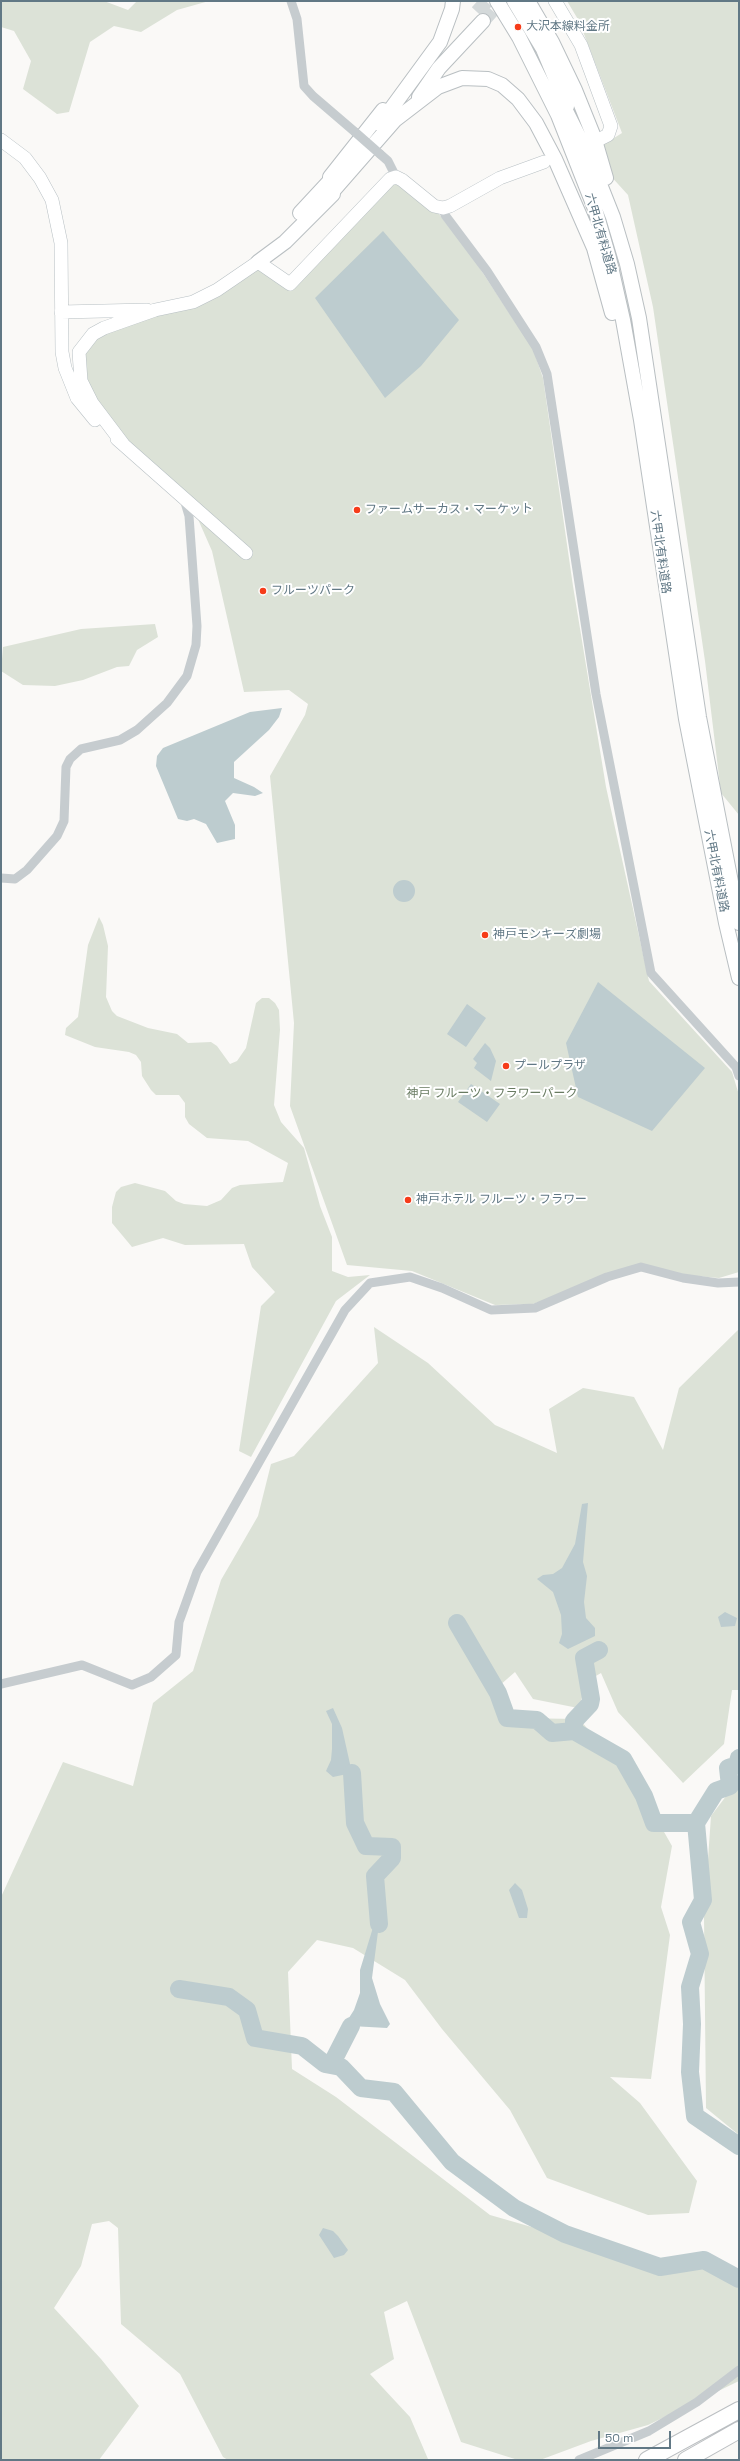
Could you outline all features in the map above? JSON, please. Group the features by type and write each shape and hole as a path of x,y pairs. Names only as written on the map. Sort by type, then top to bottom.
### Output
{"highway":[{"path":"647,2460 739,2410"},
{"path":"686,2460 739,2430"}],"main road":[{"path":"405,92 440,42 452,9 453,1"},
{"name":"六甲北有料道路","path":"488,1 569,128"},
{"name":"六甲北有料道路","path":"497,1 515,29 569,128"},
{"name":"六甲北有料道路","path":"506,1 613,217 627,264 639,318 699,717 739,923"},
{"name":"六甲北有料道路","path":"514,1 546,56 595,209 609,258 623,320 641,420 686,719 723,908 739,978"},
{"path":"528,1 552,42 576,90 594,137 608,184 613,217"},
{"path":"258,262 278,236 322,196 361,170 401,125 439,68 480,17 436,63 383,110 322,196"},
{"path":"412,107 438,87 462,78 488,79 502,85 518,99 536,123 566,180 594,248 641,420"}],"street":[{"path":"291,1 297,19 304,86 313,96 388,161 396,177 434,206 443,208 450,206 500,178 544,162"},
{"path":"555,1 581,45 611,126 608,135 596,141"},
{"path":"1,140 25,158 40,178 52,200 61,243 62,352 70,384 86,410 246,553"},
{"path":"123,444 84,390 79,372 79,352 93,334 104,328 155,310 193,302 216,290 258,262 290,284 380,188 390,179 396,177"},
{"path":"443,208 445,215 487,271 536,347 547,374 596,694 651,973 736,1067 739,1076"},
{"path":"61,312 155,310"},
{"path":"1,878 15,879 28,870 57,836 64,821 66,767 70,759 81,749 120,740 138,730 167,703 187,676 196,645 197,626 189,516 184,499"},
{"path":"1,1684 82,1665 132,1685 151,1677 176,1655 179,1622 196,1572 345,1310 370,1284 410,1277 442,1288 491,1310 535,1308 607,1277 641,1267 683,1278 718,1283 739,1282"},
{"path":"579,2460 649,2431 697,2402 739,2370"}],"green space":[{"path":"1,1 104,1 128,10 137,1 209,1 177,10 141,32 114,26 90,42 69,112 57,114 23,89 31,61 14,31 1,27"},
{"path":"567,1 739,1 739,815 721,793 705,661 653,307 628,195 598,162 595,150 622,133 579,21"},
{"name":"神戸 フルーツ・フラワーパーク","path":"394,180 435,209 471,255 533,349 543,378 573,586 606,787 649,981 732,1072 739,1095 739,1272 719,1278 685,1275 642,1265 533,1304 495,1305 412,1271 347,1265 290,1106 294,1023 270,776 305,715 308,704 289,690 244,692 212,551 186,492 104,422 87,399 85,354 97,337 205,299 258,262 291,286"},
{"path":"155,624 158,637 137,650 129,666 117,667 83,680 55,686 23,685 1,671 3,647 81,629"},
{"path":"99,917 103,925 108,946 106,997 112,1011 117,1016 148,1028 177,1034 188,1043 211,1042 217,1046 230,1064 237,1061 246,1048 256,1003 262,998 269,998 275,1003 279,1010 280,1030 274,1105 281,1122 304,1148 320,1206 332,1237 332,1271 348,1277 370,1275 336,1301 251,1457 239,1451 261,1306 275,1292 252,1267 244,1244 185,1245 163,1238 132,1247 112,1223 112,1207 116,1192 121,1187 135,1183 165,1191 176,1201 184,1204 207,1206 221,1200 232,1188 240,1185 283,1182 288,1163 248,1141 207,1138 189,1124 185,1117 185,1103 179,1095 156,1095 151,1090 142,1076 141,1062 136,1055 129,1052 95,1047 65,1035 66,1028 78,1017 88,945"},
{"path":"374,1327 428,1363 495,1425 557,1453 549,1409 583,1388 634,1397 663,1450 679,1388 739,1329 739,1690 732,1690 724,1744 683,1783 618,1712 601,1673 589,1680 578,1708 533,1699 515,1672 499,1686 514,1718 579,1719 638,1786 672,1846 661,1907 670,1935 651,2079 610,2077 640,2103 697,2181 689,2213 648,2215 547,2178 510,2110 442,2029 405,1980 353,1948 317,1940 288,1972 292,2069 336,2097 490,2215 643,2259 698,2256 739,2289 739,2381 648,2425 591,2441 540,2460 518,2460 461,2442 407,2301 384,2312 394,2359 370,2374 410,2417 428,2459 228,2460 223,2457 180,2374 121,2324 118,2228 109,2221 92,2224 81,2266 54,2308 101,2359 139,2406 99,2460 1,2460 1,1897 63,1762 133,1786 153,1703 193,1671 221,1580 258,1516 271,1464 294,1456 378,1363"},
{"path":"739,1779 739,2135 706,2108 704,1917 711,1816"}],"shaded area":[{"path":"383,231 459,320 421,366 385,398 315,298"},
{"path":"282,708 279,717 269,730 234,762 234,778 263,793 255,796 233,793 225,801 235,825 235,839 217,843 206,824 194,819 187,821 178,819 156,766 157,756 163,748 250,712"},
{"path":"404,880 412,883 415,891 412,899 404,902 396,899 393,891 396,883"},
{"path":"598,982 705,1068 652,1131 578,1097 566,1043"},
{"path":"467,1004 486,1018 466,1047 447,1034"},
{"path":"485,1043 490,1048 496,1061 491,1081 474,1068 477,1063 473,1059"},
{"path":"471,1084 500,1104 487,1122 458,1102"},
{"path":"588,1503 583,1562 587,1576 584,1602 586,1618 595,1628 595,1636 568,1649 559,1643 562,1634 561,1615 553,1592 537,1579 543,1575 553,1574 562,1568 575,1544 582,1504"},
{"path":"725,1612 737,1618 735,1626 721,1627 718,1617"},
{"path":"333,1708 342,1728 352,1773 333,1777 326,1771 331,1760 332,1724 326,1711"},
{"path":"515,1883 522,1890 528,1909 527,1918 519,1918 509,1890"},
{"path":"375,1921 379,1924 372,1978 380,2004 390,2024 387,2028 351,2026 347,2021 354,2010 360,1993 360,1970"},
{"path":"323,2228 333,2231 338,2236 348,2250 344,2255 334,2258 319,2235"}],"waterway":[{"path":"457,1623 498,1693 507,1718 537,1720 552,1733 574,1731 623,1759 644,1796 654,1823 696,1823 703,1900 691,1922 700,1954 690,1987 692,2024 690,2072 695,2116 739,2146"},
{"path":"574,1731 574,1721 590,1704 591,1699 584,1658 599,1650"},
{"path":"696,1823 716,1791 730,1786 728,1768 737,1765 739,1758"},
{"path":"352,1773 355,1823 366,1846 392,1847 392,1858 375,1876 379,1924"},
{"path":"179,1989 229,1997 247,2010 255,2038 302,2046 325,2064 341,2067 361,2088 394,2092 452,2162 514,2208 565,2234 660,2267 704,2260 739,2279"},
{"path":"331,2065 351,2026"}],"tunnel":[{"path":"477,12 487,1"},
{"path":"483,21 501,1"}],"place":[{"name":"大沢本線料金所","path":"518,27"},
{"name":"ファームサーカス・マーケット","path":"357,510"},
{"name":"フルーツパーク","path":"263,591"},
{"name":"神戸モンキーズ劇場","path":"485,935"},
{"name":"プールプラザ","path":"506,1066"},
{"name":"神戸ホテル フルーツ・フラワー","path":"408,1200"}]}
